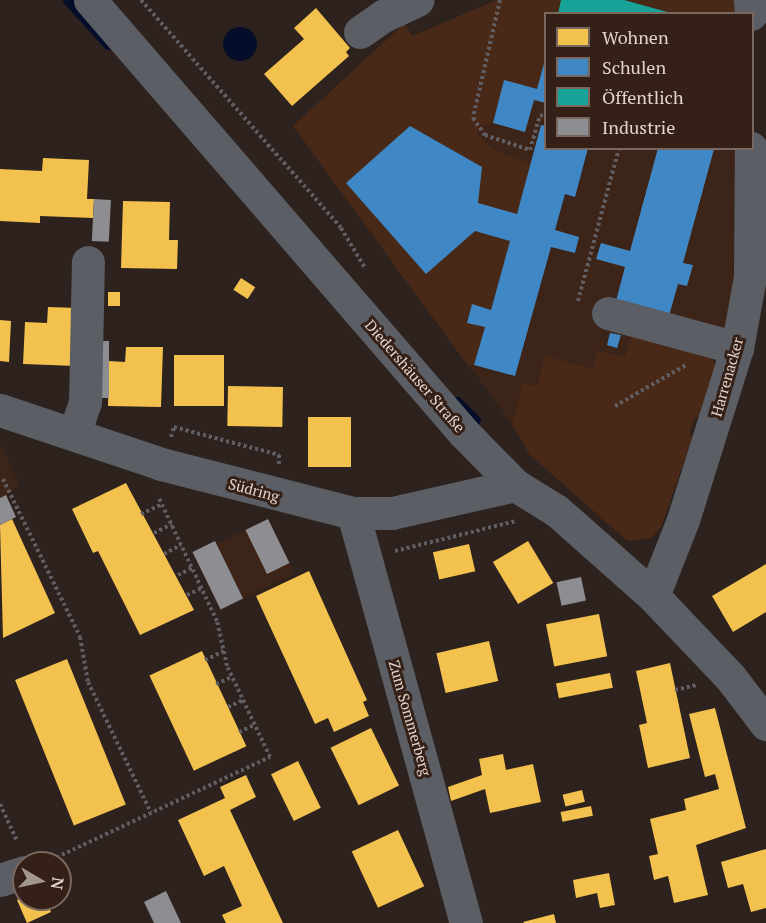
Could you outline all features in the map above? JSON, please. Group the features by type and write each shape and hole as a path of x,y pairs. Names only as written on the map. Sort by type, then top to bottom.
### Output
{"street":[{"name":"Diedershäuser Straße","path":"90,0 464,433 515,485 557,511 653,596 732,678 766,724"},
{"path":"360,32 417,0"},
{"name":"Harrenacker","path":"653,596 683,520 738,348 750,277 751,150"},
{"path":"74,434 85,402 88,262"},
{"path":"608,313 738,348"},
{"name":"Südring","path":"0,410 161,464 353,513 392,513 515,485"},
{"name":"Zum Sommerberg","path":"353,513 466,923"}],"path":[{"path":"141,0 341,228 369,275"},
{"path":"500,0 472,118 485,135 530,150 540,115 544,116"},
{"path":"608,313 577,304 618,150"},
{"path":"615,406 689,364"},
{"path":"70,851 270,757 232,676 217,621 156,490 161,464"},
{"path":"3,479 80,637 88,682 151,813"},
{"path":"141,514 162,504"},
{"path":"365,559 557,511"},
{"path":"154,533 172,524"},
{"path":"164,554 181,545"},
{"path":"178,575 192,568"},
{"path":"187,595 202,588"},
{"path":"205,660 224,651"},
{"path":"216,684 232,676"},
{"path":"228,707 243,700"},
{"path":"240,732 254,725"},
{"path":"0,804 12,868"}],"shaded area":[{"path":"497,0 544,13 544,150 740,150 739,275 718,369 625,359 537,387 523,383 512,424 293,126 383,42 412,36"},
{"path":"497,0 738,0 739,12 544,12 544,65 537,89 504,81 493,123 481,127 477,133 493,150 531,164 491,310 472,305 467,322 485,327 474,365 468,366 293,126 405,23 412,36"},
{"path":"634,328 704,350 718,369 700,418 695,417 689,435 693,437 661,527 651,538 633,541 625,539 529,454 512,424 523,383 537,387 545,356 593,369 598,351 625,358"},
{"path":"0,443 19,484 6,496 0,525"},
{"path":"268,519 295,574 220,610 193,555"}],"water":[{"path":"240,27 252,32 257,44 252,56 240,61 228,56 223,44 228,32"}],"building: Wohnen":[{"path":"316,8 350,48 346,52 349,56 292,106 264,74 304,39 294,28"},
{"path":"43,158 89,160 87,199 94,199 93,218 40,216 40,223 0,221 0,169 42,171"},
{"path":"123,201 170,202 169,240 178,240 177,269 121,268"},
{"path":"241,278 255,287 248,299 233,290"},
{"path":"108,292 120,292 120,306 108,306"},
{"path":"48,307 78,308 76,366 23,364 25,322 47,323"},
{"path":"0,320 11,321 9,362 0,361"},
{"path":"126,347 163,347 161,407 108,406 109,361 125,362"},
{"path":"174,355 224,355 224,406 174,406"},
{"path":"228,386 283,387 282,427 227,426"},
{"path":"308,417 351,417 351,467 308,467"},
{"path":"126,483 194,610 140,635 98,551 93,553 72,509"},
{"path":"12,519 55,613 3,638 0,525"},
{"path":"528,541 553,583 518,604 493,562"},
{"path":"469,544 475,571 439,580 433,552"},
{"path":"766,564 766,612 733,632 712,596"},
{"path":"309,571 367,700 363,702 369,716 334,732 328,718 315,724 256,596"},
{"path":"599,614 607,656 554,667 546,624"},
{"path":"489,641 498,681 446,693 436,653"},
{"path":"202,651 246,746 194,771 149,676"},
{"path":"67,659 126,805 74,826 15,680"},
{"path":"670,663 690,758 648,768 639,725 647,723 636,671"},
{"path":"610,673 613,688 559,698 556,683"},
{"path":"715,708 746,828 696,845 708,895 674,903 668,876 654,880 649,856 658,854 650,819 686,810 684,799 719,789 715,774 705,777 689,714"},
{"path":"371,728 399,786 359,805 331,748"},
{"path":"503,754 506,770 533,764 541,802 490,813 485,789 451,801 448,787 482,775 479,759"},
{"path":"298,761 321,808 294,821 271,774"},
{"path":"246,775 256,797 230,810 283,923 226,923 222,915 242,906 224,866 204,876 178,820 225,798 220,787"},
{"path":"582,790 585,802 565,806 563,795"},
{"path":"591,806 593,816 562,822 561,812"},
{"path":"398,830 424,886 378,908 352,852"},
{"path":"766,849 766,908 751,912 743,884 728,888 721,862"},
{"path":"609,873 615,905 600,908 597,893 576,898 573,880"},
{"path":"22,911 51,911 51,912 27,923"},
{"path":"554,914 556,923 523,922"}],"building: Schulen":[{"path":"544,64 544,102 534,100 525,132 493,123 504,80 537,89"},
{"path":"541,125 544,126 544,150 587,150 575,197 565,194 555,230 579,237 575,253 551,247 515,376 474,365 485,327 467,323 472,304 491,310 510,241 475,231 426,274 346,183 410,126 482,167 478,203 517,214"},
{"path":"657,150 714,150 683,263 693,265 687,286 678,284 669,316 616,301 625,267 596,259 601,243 630,251"},
{"path":"610,333 621,335 617,348 607,345"}],"building: Öffentlich":[{"path":"561,0 624,0 667,12 558,12"}],"building: Industrie":[{"path":"94,199 111,200 109,242 92,241"},
{"path":"95,341 109,341 109,398 95,398"},
{"path":"6,495 16,517 0,525 0,498"},
{"path":"268,519 289,563 267,574 246,530"},
{"path":"215,541 243,599 221,609 193,552"},
{"path":"581,577 586,600 562,606 557,582"},
{"path":"166,891 181,923 154,923 144,902"}],"waterway":[{"path":"67,0 108,45"},
{"path":"457,401 476,420"}]}
